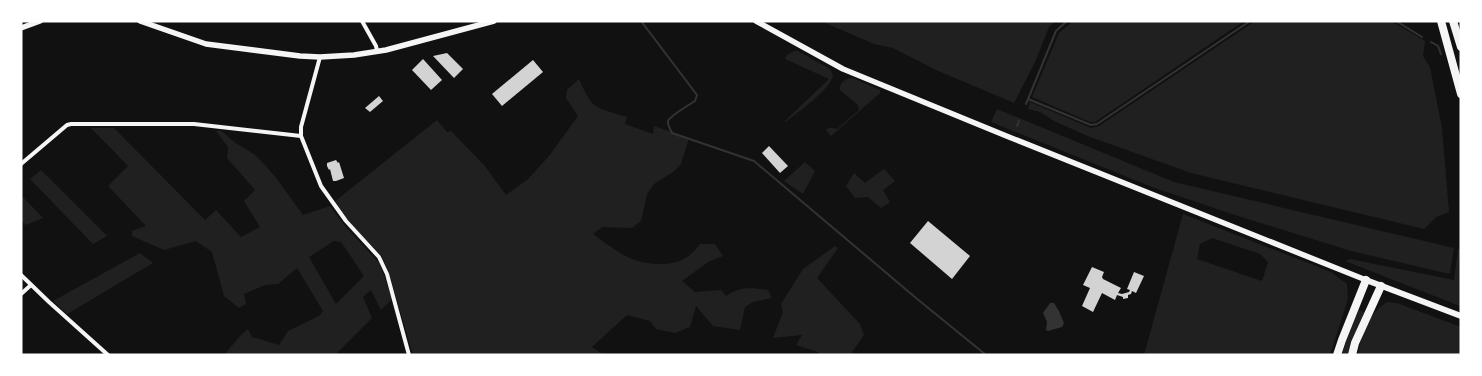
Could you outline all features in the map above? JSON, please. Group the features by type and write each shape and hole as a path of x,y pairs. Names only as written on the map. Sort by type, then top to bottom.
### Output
{"highway":[{"path":"1441,21 1461,94"},
{"path":"1454,21 1461,47"},
{"path":"1337,355 1366,280"},
{"path":"1352,355 1355,343 1381,286"}],"main road":[{"path":"21,28 40,21"},
{"path":"140,21 206,44 320,57 377,51 494,21"},
{"path":"756,21 843,69 1381,286 1461,316"}],"street":[{"path":"362,21 377,51"},
{"path":"320,57 301,127 301,136 321,186 346,221 379,257 387,274 409,355"},
{"path":"21,164 67,125 71,124 194,124 301,136"},
{"path":"21,275 108,355"},
{"path":"21,294 31,284"}],"shaded area":[{"path":"821,21 1055,21 1049,27 1036,60 1014,103 936,70 893,48 874,44"},
{"path":"1073,21 1244,21 1095,122 1090,122 1032,97 1059,33"},
{"path":"1255,21 1391,21 1425,41 1423,56 1430,67 1442,128 1449,212 1436,217 1424,229 1191,173 1090,137 1054,121 1040,112 1028,109 1030,102 1091,128 1099,126"},
{"path":"798,51 830,69 833,75 831,81 820,94 786,122 829,79 785,59 787,55"},
{"path":"853,78 880,90 880,93 831,136 826,130 830,127 837,129 859,110 858,105 840,90 844,81"},
{"path":"579,79 588,97 596,106 627,117 625,124 653,134 654,126 689,138 681,164 673,172 654,184 647,194 641,221 632,228 602,227 593,234 634,260 653,264 680,261 692,253 700,244 715,244 723,256 708,262 682,281 695,292 721,290 726,296 746,288 768,290 772,298 753,302 745,307 740,330 713,326 696,306 690,327 675,333 656,329 650,321 627,315 592,347 604,355 413,355 387,267 381,255 355,228 334,202 437,120 447,132 451,131 484,165 506,195 527,180 549,156 578,116 566,98 567,90"},
{"path":"997,109 1174,182 1454,248 1450,274 1351,251 1152,187 991,122"},
{"path":"91,128 114,128 205,220 216,210 241,237 260,227 244,201 255,190 227,158 228,147 216,131 220,130 237,144 254,154 265,165 303,215 330,206 344,225 380,264 392,299 381,310 371,290 363,297 372,318 335,355 224,355 248,329 252,337 279,345 288,331 319,316 323,311 297,268 278,284 265,285 244,294 246,304 239,308 224,296 212,252 196,241 164,250 132,236 132,231 146,226 108,186 128,166","holes":["334,241 341,242 364,276 336,304 309,257"]},
{"path":"805,162 815,171 803,194 784,181"},
{"path":"884,169 895,181 883,190 890,202 881,208 868,197 855,198 846,186 854,173 865,183"},
{"path":"41,170 107,236 93,244 30,179"},
{"path":"21,195 43,218 26,225 21,220"},
{"path":"1183,214 1331,272 1347,284 1348,299 1330,355 1144,355","holes":["1212,238 1260,254 1268,262 1262,281 1197,259 1200,244"]},
{"path":"835,246 838,248 817,278 860,324 864,335 850,355 821,355 818,352 796,345 802,335 773,338 783,312 781,304 803,269"},
{"path":"1458,249 1461,249 1460,306 1345,261 1350,259 1454,280"},
{"path":"140,253 153,263 67,314 53,301"},
{"path":"1387,302 1397,303 1461,327 1461,355 1358,355 1361,339 1367,325 1375,312"},
{"path":"1050,303 1054,303 1064,323 1062,327 1048,331 1046,330 1047,322 1043,313"},
{"path":"1359,310 1364,312 1349,355 1342,355 1350,328"}],"building":[{"path":"447,53 463,69 454,78 433,56"},
{"path":"423,59 442,80 431,90 412,70"},
{"path":"533,60 543,72 502,106 492,94"},
{"path":"379,96 383,101 370,112 365,108"},
{"path":"769,146 788,166 780,173 762,153"},
{"path":"336,160 339,162 344,178 333,181 327,163"},
{"path":"928,221 970,256 952,279 910,243"},
{"path":"1092,267 1104,272 1103,279 1121,288 1118,293 1122,294 1129,292 1130,290 1127,289 1134,272 1144,276 1136,293 1132,291 1128,298 1123,299 1123,297 1117,295 1115,300 1102,293 1093,312 1082,306 1090,288 1083,285"}],"waterway":[{"path":"641,21 697,95 695,101 676,113 668,121 672,133 754,161 986,355"},
{"path":"1026,104 1056,31 1067,21"},
{"path":"1028,99 1091,125 1097,124 1250,21"},
{"path":"1396,21 1422,37"},
{"path":"1431,42 1438,46 1441,54"},
{"path":"1017,126 1019,121"}]}
